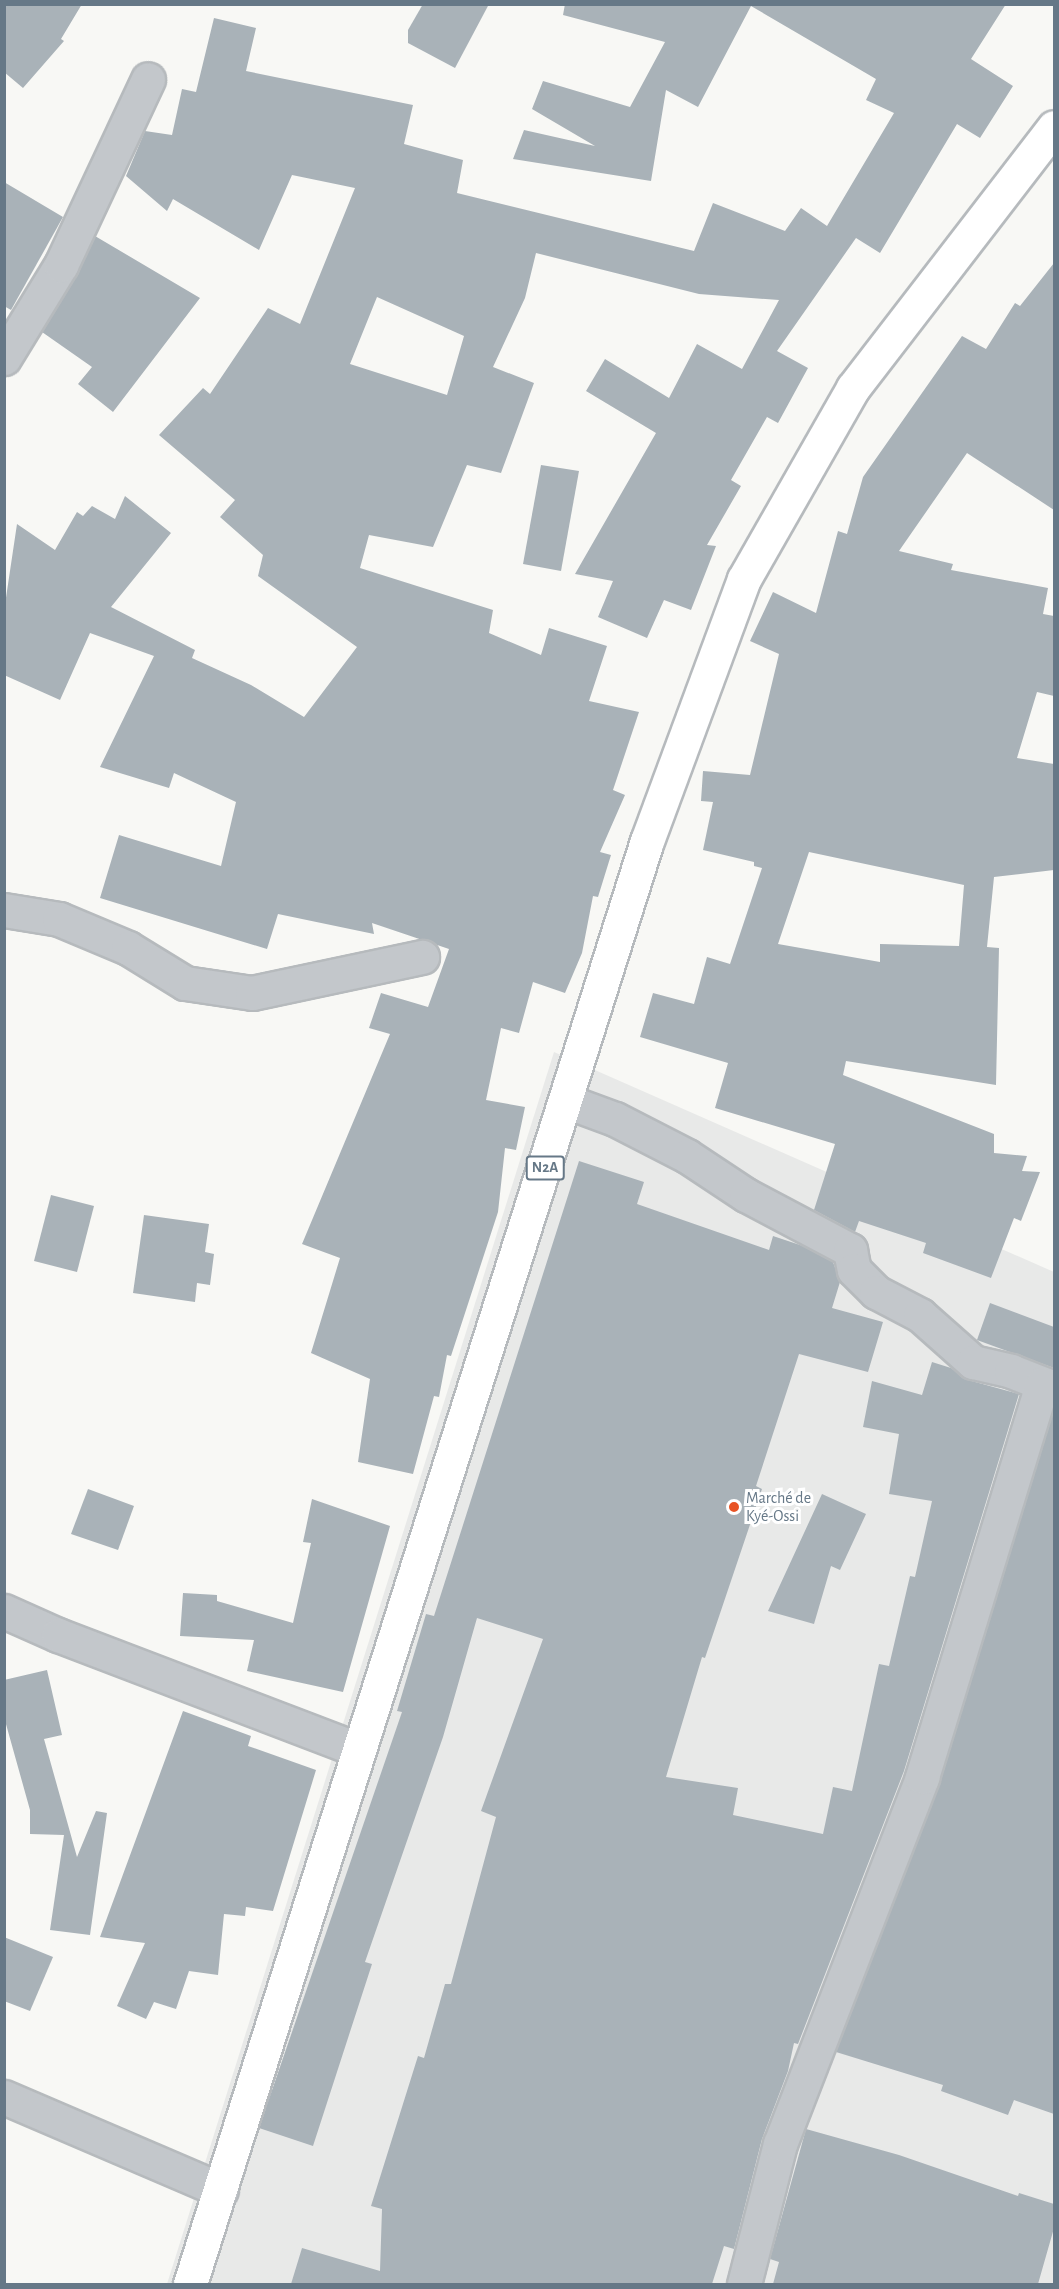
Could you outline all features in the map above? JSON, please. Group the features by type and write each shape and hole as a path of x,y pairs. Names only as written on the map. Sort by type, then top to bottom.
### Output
{"highway":[{"name":"N2A","path":"190,2284 647,841 744,579 854,388 1054,127"}],"street":[{"path":"4,358 61,265 148,79"},
{"path":"4,910 59,919 128,948 185,983 252,993 422,957"},
{"path":"566,1101 615,1119 687,1156 746,1195 850,1250 854,1270 876,1292 920,1315 973,1362 1011,1371 1048,1386 922,1777 780,2144 744,2284"},
{"path":"4,1611 58,1635 359,1750"},
{"path":"4,2097 221,2190"}],"shaded area":[{"name":"Marché de Kyé-Ossi","path":"554,1052 1054,1272 1054,2284 167,2284"}],"building":[{"path":"4,4 82,4 61,39 64,41 23,88 4,72"},
{"path":"423,4 489,4 455,68 408,43 408,30"},
{"path":"565,4 1006,4 971,59 1013,86 980,138 957,124 880,253 856,238 777,351 808,368 778,423 767,417 731,480 741,486 707,545 716,546 691,610 664,600 647,638 598,617 613,581 575,574 656,433 586,391 605,359 669,398 697,344 742,369 779,300 699,294 536,253 525,298 493,367 534,383 501,473 467,465 433,547 369,535 360,568 493,610 489,633 541,655 549,628 607,646 589,701 639,712 613,790 625,795 600,852 611,855 598,897 593,896 582,953 565,993 533,982 519,1033 501,1028 486,1100 525,1107 516,1150 505,1148 498,1212 451,1356 447,1355 439,1397 434,1396 413,1474 358,1462 370,1379 311,1353 340,1258 302,1244 390,1034 369,1028 381,993 428,1007 449,949 372,923 374,934 278,914 267,949 100,898 119,835 221,866 236,802 174,773 169,788 100,767 154,656 90,633 60,700 4,675 4,611 17,524 55,550 77,512 83,516 92,506 115,519 125,496 171,533 111,607 195,650 192,658 251,685 304,717 357,647 258,576 263,555 220,517 235,500 159,435 203,388 210,394 268,308 300,324 355,188 292,175 259,250 173,199 167,211 126,176 145,131 172,135 182,89 196,92 214,18 256,28 246,71 413,105 404,144 463,160 457,193 694,251 713,203 785,231 801,208 827,226 894,113 866,100 876,79 751,6 698,107 666,90 651,181 513,159 524,130 595,146 532,109 543,81 630,107 665,42 563,15","holes":["377,297 464,336 447,395 350,364"]},
{"path":"4,182 63,217 11,310 4,306"},
{"path":"95,236 200,298 113,412 78,384 92,367 42,332"},
{"path":"1054,263 1054,510 967,453 899,551 953,564 951,570 1048,588 1043,614 1054,616 1054,696 1037,692 1017,758 1054,764 1054,870 994,877 987,947 999,948 996,1085 846,1061 843,1075 994,1134 994,1153 1027,1156 1022,1171 1040,1172 1021,1221 1014,1218 991,1278 923,1253 926,1243 859,1221 855,1232 814,1210 835,1144 715,1108 728,1063 640,1037 653,993 694,1004 707,957 730,964 762,868 754,866 754,862 703,850 713,802 701,801 703,771 750,775 779,654 750,641 773,592 816,613 838,531 847,534 863,477 962,336 986,349 1015,303 1020,306","holes":["809,852 964,885 959,946 880,944 880,962 778,944"]},
{"path":"541,465 579,471 561,571 523,564"},
{"path":"579,1161 644,1182 637,1204 769,1250 773,1236 803,1246 833,1262 840,1282 832,1308 883,1322 868,1372 799,1354 756,1486 762,1489 705,1658 702,1657 666,1777 738,1788 733,1815 823,1834 833,1787 852,1791 879,1664 889,1666 910,1576 915,1577 932,1501 889,1494 899,1434 863,1427 872,1381 922,1395 932,1362 951,1368 968,1380 1019,1394 904,1771 798,2044 794,2043 788,2071 762,2139 734,2249 724,2246 712,2284 291,2284 302,2248 380,2271 382,2209 371,2206 418,2056 424,2058 445,1984 451,1984 496,1817 481,1811 543,1639 477,1618 443,1737 365,1962 372,1964 313,2146 259,2128 402,1712 397,1711 426,1614 434,1616"},
{"path":"51,1195 94,1206 77,1272 34,1261"},
{"path":"144,1215 209,1224 205,1252 214,1254 210,1285 197,1283 195,1302 133,1293"},
{"path":"990,1303 1054,1327 1054,1368 977,1340"},
{"path":"1054,1407 1054,2114 1014,2100 1008,2115 941,2091 943,2085 836,2052 940,1782"},
{"path":"88,1489 134,1506 118,1550 71,1534"},
{"path":"822,1494 866,1514 840,1570 831,1566 814,1624 768,1611"},
{"path":"312,1499 390,1526 343,1692 247,1671 254,1640 180,1636 183,1593 217,1595 217,1601 293,1623 311,1543 303,1542"},
{"path":"47,1670 62,1735 44,1739 77,1857 96,1811 107,1813 90,1935 50,1930 64,1835 30,1834 30,1810 4,1717 4,1680"},
{"path":"183,1711 251,1736 248,1746 316,1770 273,1911 246,1907 245,1916 224,1914 218,1975 189,1971 176,2009 154,2002 146,2019 117,2006 145,1943 100,1937"},
{"path":"4,1937 53,1957 30,2011 4,2001"},
{"path":"806,2129 899,2155 1018,2196 1019,2193 1054,2204 1054,2228 1038,2284 773,2284 779,2262 770,2259"}],"place":[{"name":"Marché de Kyé-Ossi","path":"734,1507"}]}
